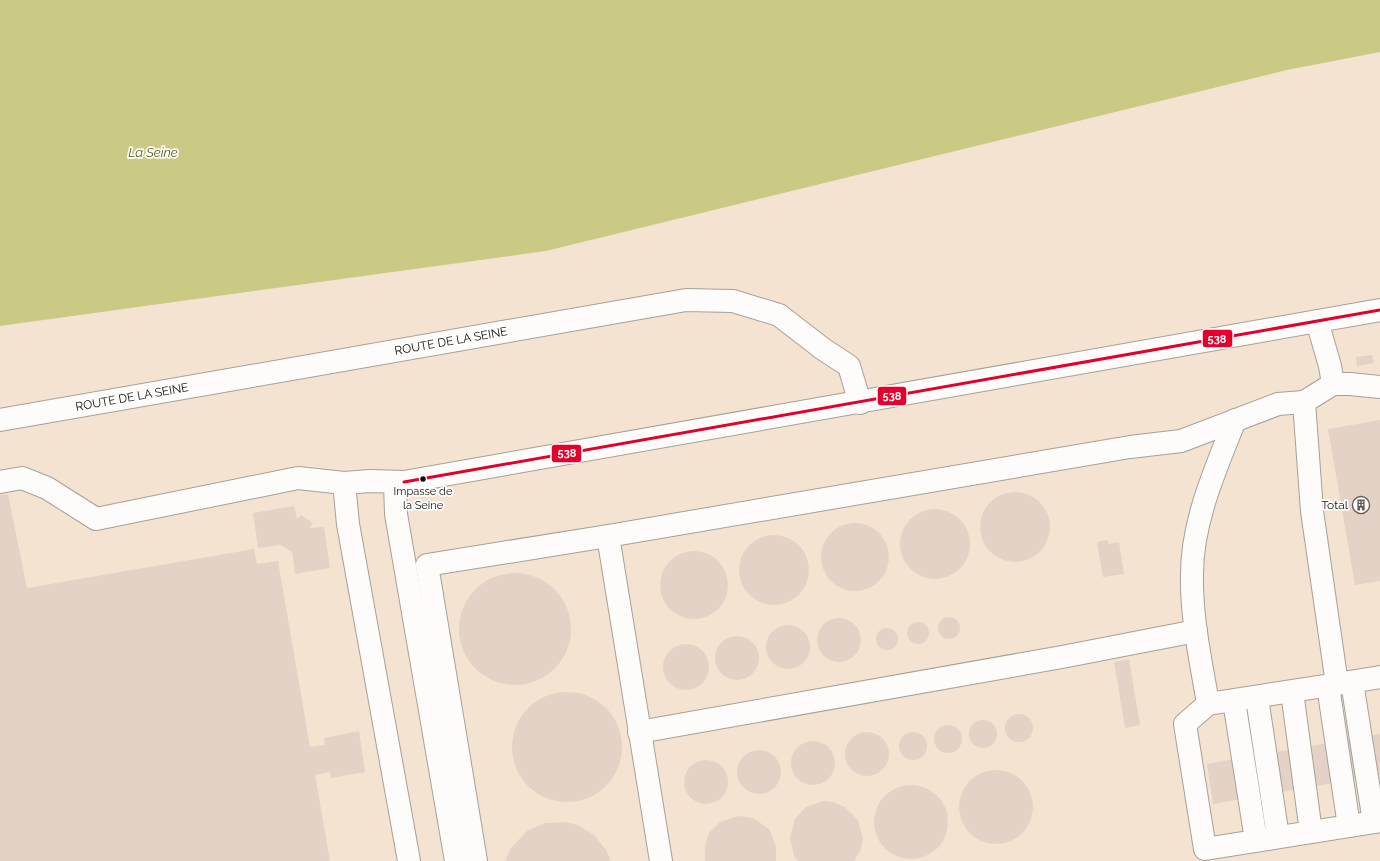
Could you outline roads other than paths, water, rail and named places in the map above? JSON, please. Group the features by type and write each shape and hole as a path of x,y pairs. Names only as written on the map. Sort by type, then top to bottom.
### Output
{"lane":[{"name":"ROUTE DE LA SEINE","path":"0,420 686,300 733,301 779,315 823,349 849,366 860,402"},
{"path":"0,482 22,478 47,488 96,519 298,478 344,483 370,481 399,482 1380,310"},
{"path":"1316,321 1330,366 1333,384"},
{"path":"476,861 427,565 608,536 1130,447 1180,441 1278,404 1304,402 1333,384 1380,387"},
{"path":"1304,402 1312,511 1339,684 1349,826"},
{"path":"1208,704 1196,631 1192,573 1194,551 1205,503 1235,420"},
{"path":"399,482 396,514 456,861"},
{"path":"344,483 348,524 409,861"},
{"path":"608,536 661,861"},
{"path":"639,732 1062,657 1196,631"},
{"path":"1339,684 1377,821 1205,849 1185,724 1208,704 1257,698 1292,692 1380,677"},
{"path":"1292,692 1312,832"},
{"path":"1257,698 1278,837"},
{"path":"1234,701 1256,840"}],"water":[{"name":"La Seine","path":"0,0 1380,0 1380,52 1287,70 546,251 0,326"}],"place":[{"name":"Impasse de la Seine","path":"423,479"},
{"name":"Total","path":"1361,505"}]}
